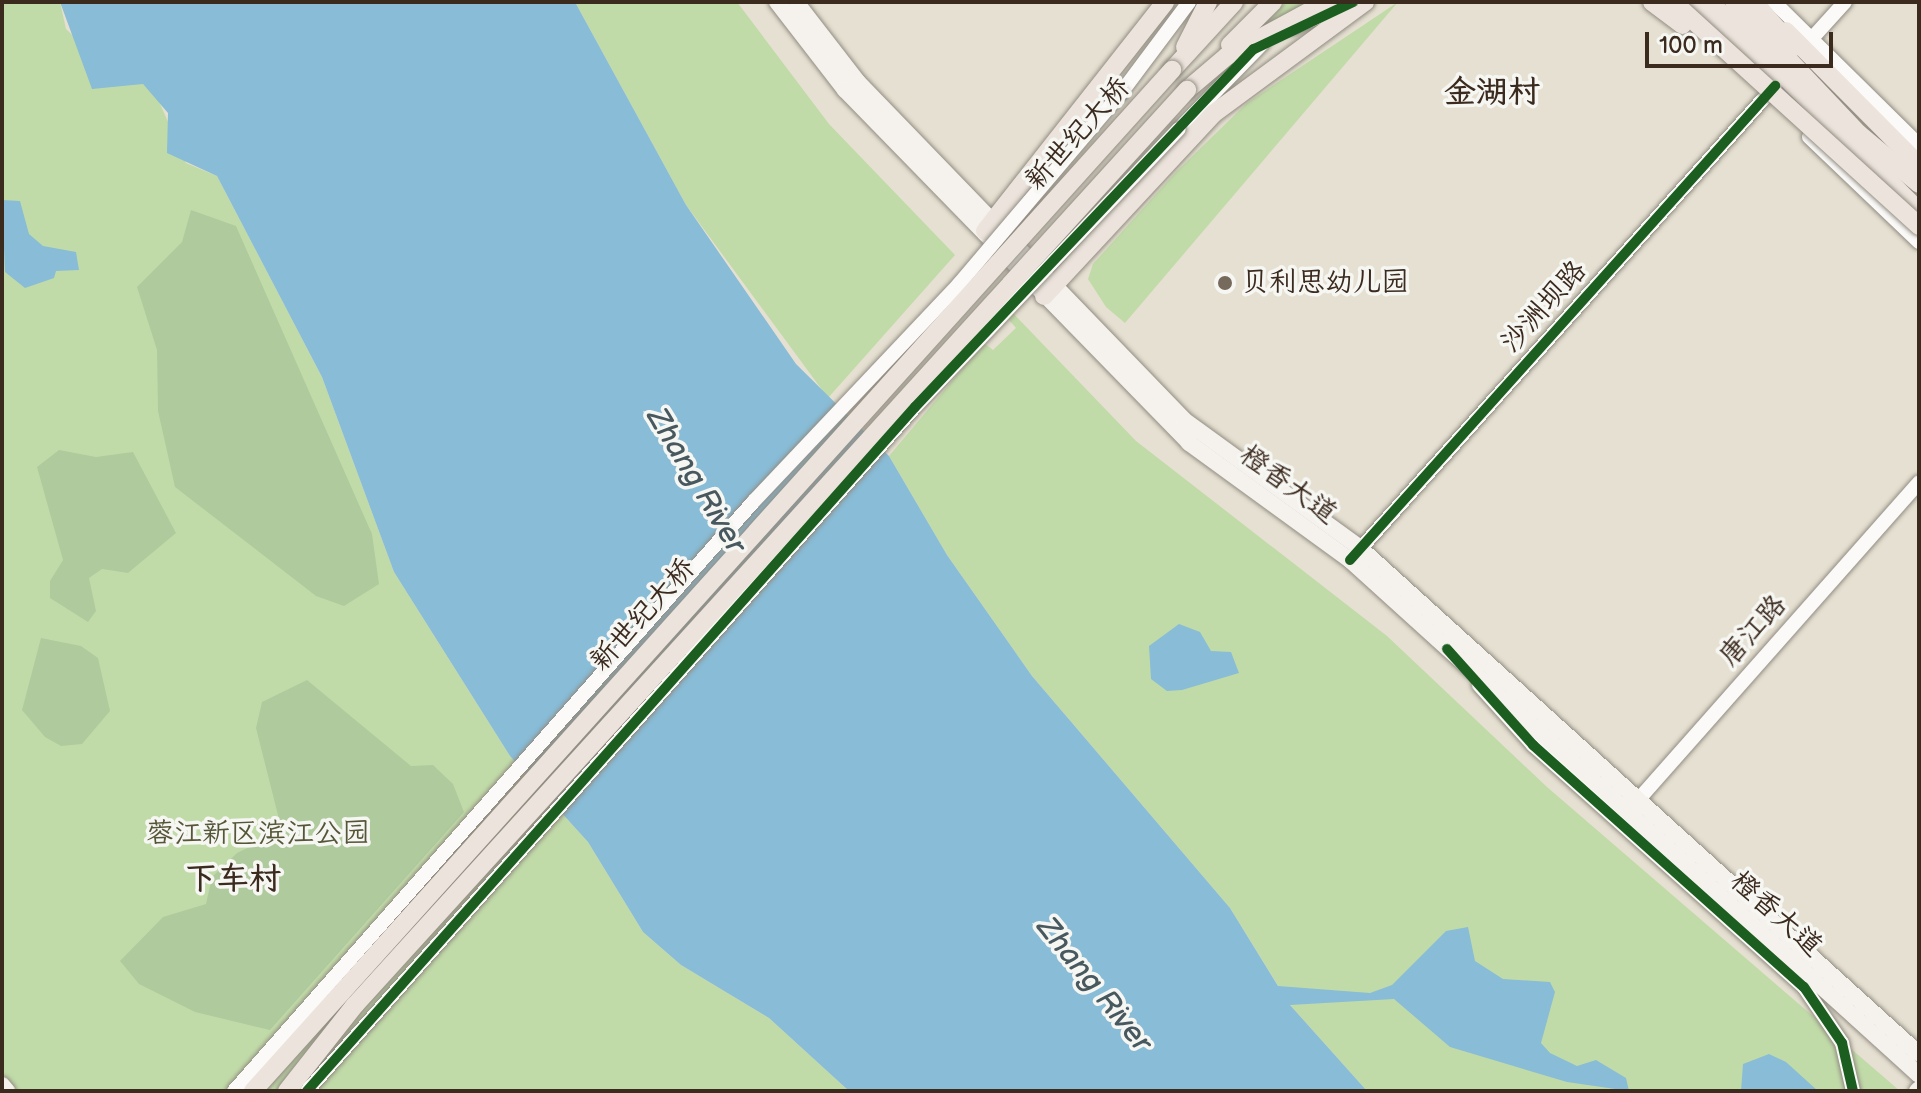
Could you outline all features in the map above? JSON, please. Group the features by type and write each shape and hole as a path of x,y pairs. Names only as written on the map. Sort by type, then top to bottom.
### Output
{"main road":[{"name":"橙香大道","path":"777,2 845,90 990,226"},
{"name":"橙香大道","path":"796,2 857,81 1189,443 1355,554 1630,809"},
{"path":"990,226 1165,2"},
{"path":"1172,70 1208,2"},
{"path":"1172,70 1231,2"},
{"path":"1187,90 1265,2"},
{"path":"1187,90 1273,2"},
{"path":"1187,90 1227,56 1327,2"},
{"path":"1050,291 1213,114 1365,2"},
{"path":"1652,2 1770,91"},
{"path":"1675,2 1919,226"},
{"path":"1696,2 1770,91"},
{"path":"1710,2 1919,211"},
{"path":"1734,2 1859,134 1919,182"},
{"path":"1756,2 1919,182"},
{"path":"1756,2 1807,44 1919,165"},
{"name":"新世纪大桥","path":"253,1091 1172,70"},
{"name":"新世纪大桥","path":"287,1091 366,994 1187,90"},
{"name":"橙香大道","path":"1355,554 1447,649 1917,1065"},
{"path":"2,1085 7,1091"}],"street":[{"path":"234,1091 754,501 959,284 1121,93 1189,2"},
{"path":"307,1091 915,407 1254,49 1353,2"},
{"path":"1774,2 1807,44 1919,145"},
{"path":"1807,44 1845,2"},
{"path":"1770,91 1919,242"},
{"name":"沙洲坝路","path":"1355,554 1770,91"},
{"name":"唐江路","path":"1630,809 1919,482"},
{"path":"1447,649 1533,745 1804,987 1842,1043 1853,1091"}],"green space":[{"name":"蓉江新区滨江公园","path":"2,2 60,2 66,29 120,81 143,84 158,99 186,163 217,176 322,377 394,572 510,756 588,842 643,932 681,965 769,1018 849,1091 2,1091"},
{"path":"575,2 737,2 829,124 955,255 828,398 686,205"},
{"path":"1286,2 1309,2 1261,28"},
{"path":"1398,2 1125,323 1106,307 1088,279 1093,264 1175,173 1247,103"},
{"path":"191,210 236,226 372,534 379,584 344,606 316,596 175,487 158,411 157,350 137,287 182,242"},
{"path":"1010,310 1136,441 1387,636 1547,787 1900,1091 1367,1091 1290,1005 1230,908 1032,676 947,555 889,456 984,343 993,350 1016,328 1004,314"},
{"path":"59,450 96,457 133,452 176,533 128,573 102,569 89,578 96,611 88,622 50,598 50,581 63,560 37,467"},
{"path":"41,638 81,646 98,658 110,711 82,744 61,746 45,737 22,710"},
{"path":"307,680 411,766 433,765 453,784 464,812 270,1030 195,1012 139,984 120,961 163,917 206,904 212,877 237,853 282,831 256,728 262,702"}],"water":[{"name":"Zhang River","path":"60,2 575,2 686,205 796,364 889,456 947,555 1032,676 1230,908 1278,986 1370,993 1392,985 1446,931 1468,927 1475,961 1503,979 1550,982 1555,992 1541,1043 1550,1053 1577,1066 1596,1060 1626,1078 1629,1091 1567,1082 1450,1047 1394,999 1290,1005 1367,1091 849,1091 769,1018 681,965 643,932 588,842 510,756 394,572 322,377 217,176 167,153 168,113 143,84 92,89"},
{"path":"2,200 20,201 29,234 43,246 76,252 79,270 56,271 54,278 25,288 5,272"},
{"path":"1179,624 1200,632 1211,651 1231,652 1239,673 1182,690 1167,691 1151,679 1149,646"},
{"path":"1769,1054 1786,1062 1818,1091 1741,1091 1743,1064"}],"cycle path":[{"path":"307,1091 915,407 1254,49 1353,2"},
{"path":"1350,560 1775,86"},
{"path":"1447,649 1533,745 1804,987 1842,1043 1853,1091"}],"place":[{"name":"贝利思幼儿园","path":"1225,283"}],"district":[{"name":"金湖村","path":"1492,93"},
{"name":"下车村","path":"233,880"}]}
